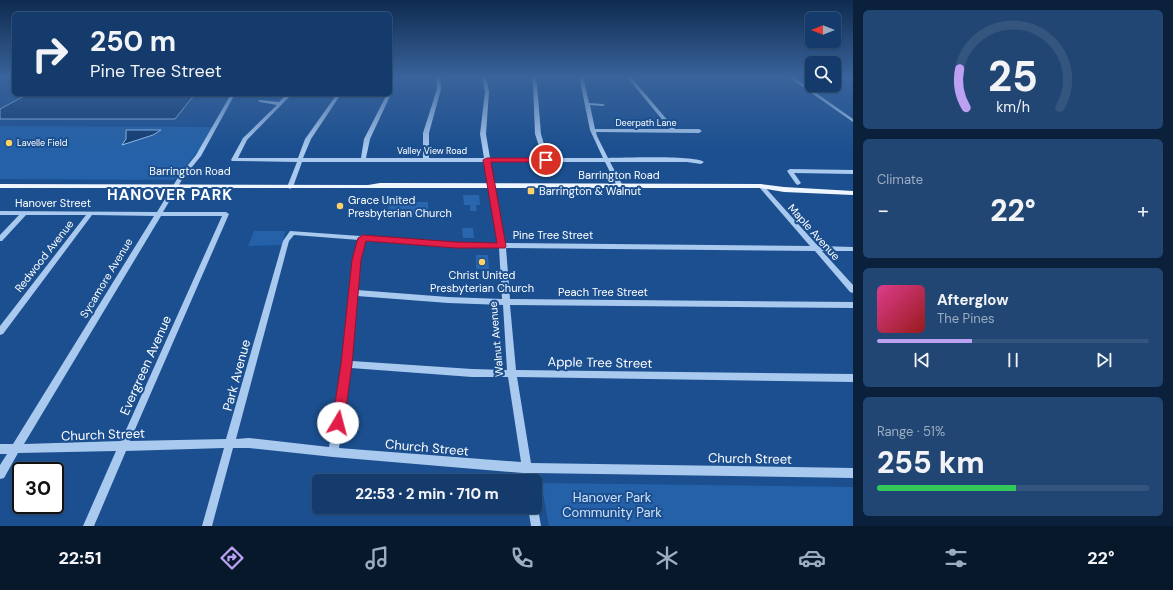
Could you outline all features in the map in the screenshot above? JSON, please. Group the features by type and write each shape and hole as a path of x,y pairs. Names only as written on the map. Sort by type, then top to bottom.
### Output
{"main road":[{"name":"Barrington Road","path":"0,182 176,185"},
{"name":"Barrington Road","path":"761,186 767,184 798,183 831,184 853,187"},
{"name":"Barrington Road","path":"0,186 761,186 773,189 822,190 853,193"}],"street":[{"name":"Sycamore Avenue","path":"0,474 176,185 198,156 229,101"},
{"path":"260,101 280,104 283,101"},
{"path":"291,185 308,139 334,101"},
{"path":"363,160 367,139 385,101"},
{"path":"426,160 426,133 436,101"},
{"name":"Walnut Avenue","path":"486,101 483,134 502,246 512,374 527,474"},
{"path":"536,101 538,134 546,160"},
{"path":"587,101 592,130 620,186"},
{"path":"649,101 674,131"},
{"path":"824,101 853,121"},
{"name":"Valley View Road","path":"280,104 245,139 234,160 687,160 701,162"},
{"path":"588,104 603,105"},
{"name":"Deerpath Lane","path":"592,130 699,131"},
{"path":"798,183 790,171 853,172"},
{"name":"Maple Avenue","path":"761,186 853,290"},
{"name":"Hanover Street","path":"0,213 226,214"},
{"path":"0,239 24,213"},
{"name":"Redwood Avenue","path":"0,332 91,213"},
{"name":"Evergreen Avenue","path":"88,526 226,214"},
{"name":"Pine Tree Street","path":"292,233 456,245 853,249"},
{"name":"Park Avenue","path":"207,526 286,240 292,233"},
{"path":"334,452 347,364 352,293 357,256 363,238"},
{"name":"Peach Tree Street","path":"352,293 448,300 506,302 853,305"},
{"name":"Apple Tree Street","path":"347,364 447,372 512,374 853,378"},
{"name":"Church Street","path":"0,449 249,443 334,452 526,468 853,473"},
{"path":"534,514 536,526"}],"green space":[{"path":"0,126 213,127 200,149 174,180 0,179"},
{"path":"254,231 285,231 282,245 248,246"},
{"name":"Hanover Park Community Park","path":"542,483 853,487 853,526 549,526"}],"shaded area":[{"path":"16,101 190,101 175,119 0,119 0,109"},
{"path":"126,130 161,130 153,135 122,145 126,139"}],"building":[{"path":"463,195 479,195 480,205 476,205 477,211 470,211 470,205 464,205"},
{"path":"389,202 428,202 428,214 388,214"},
{"path":"462,228 473,228 474,238 463,238"},
{"name":"Christ United Presbyterian Church","path":"476,255 488,255 489,269 476,269"}],"place":[{"name":"Lavelle Field","path":"9,143"},
{"name":"Barrington & Walnut","path":"531,191"},
{"name":"Grace United Presbyterian Church","path":"340,206"},
{"name":"Christ United Presbyterian Church","path":"482,262"}],"district":[{"name":"HANOVER PARK","path":"170,195"}],"route":[{"path":"338,423 347,364 356,260 363,238 456,245 502,246 487,160 546,160"}]}
